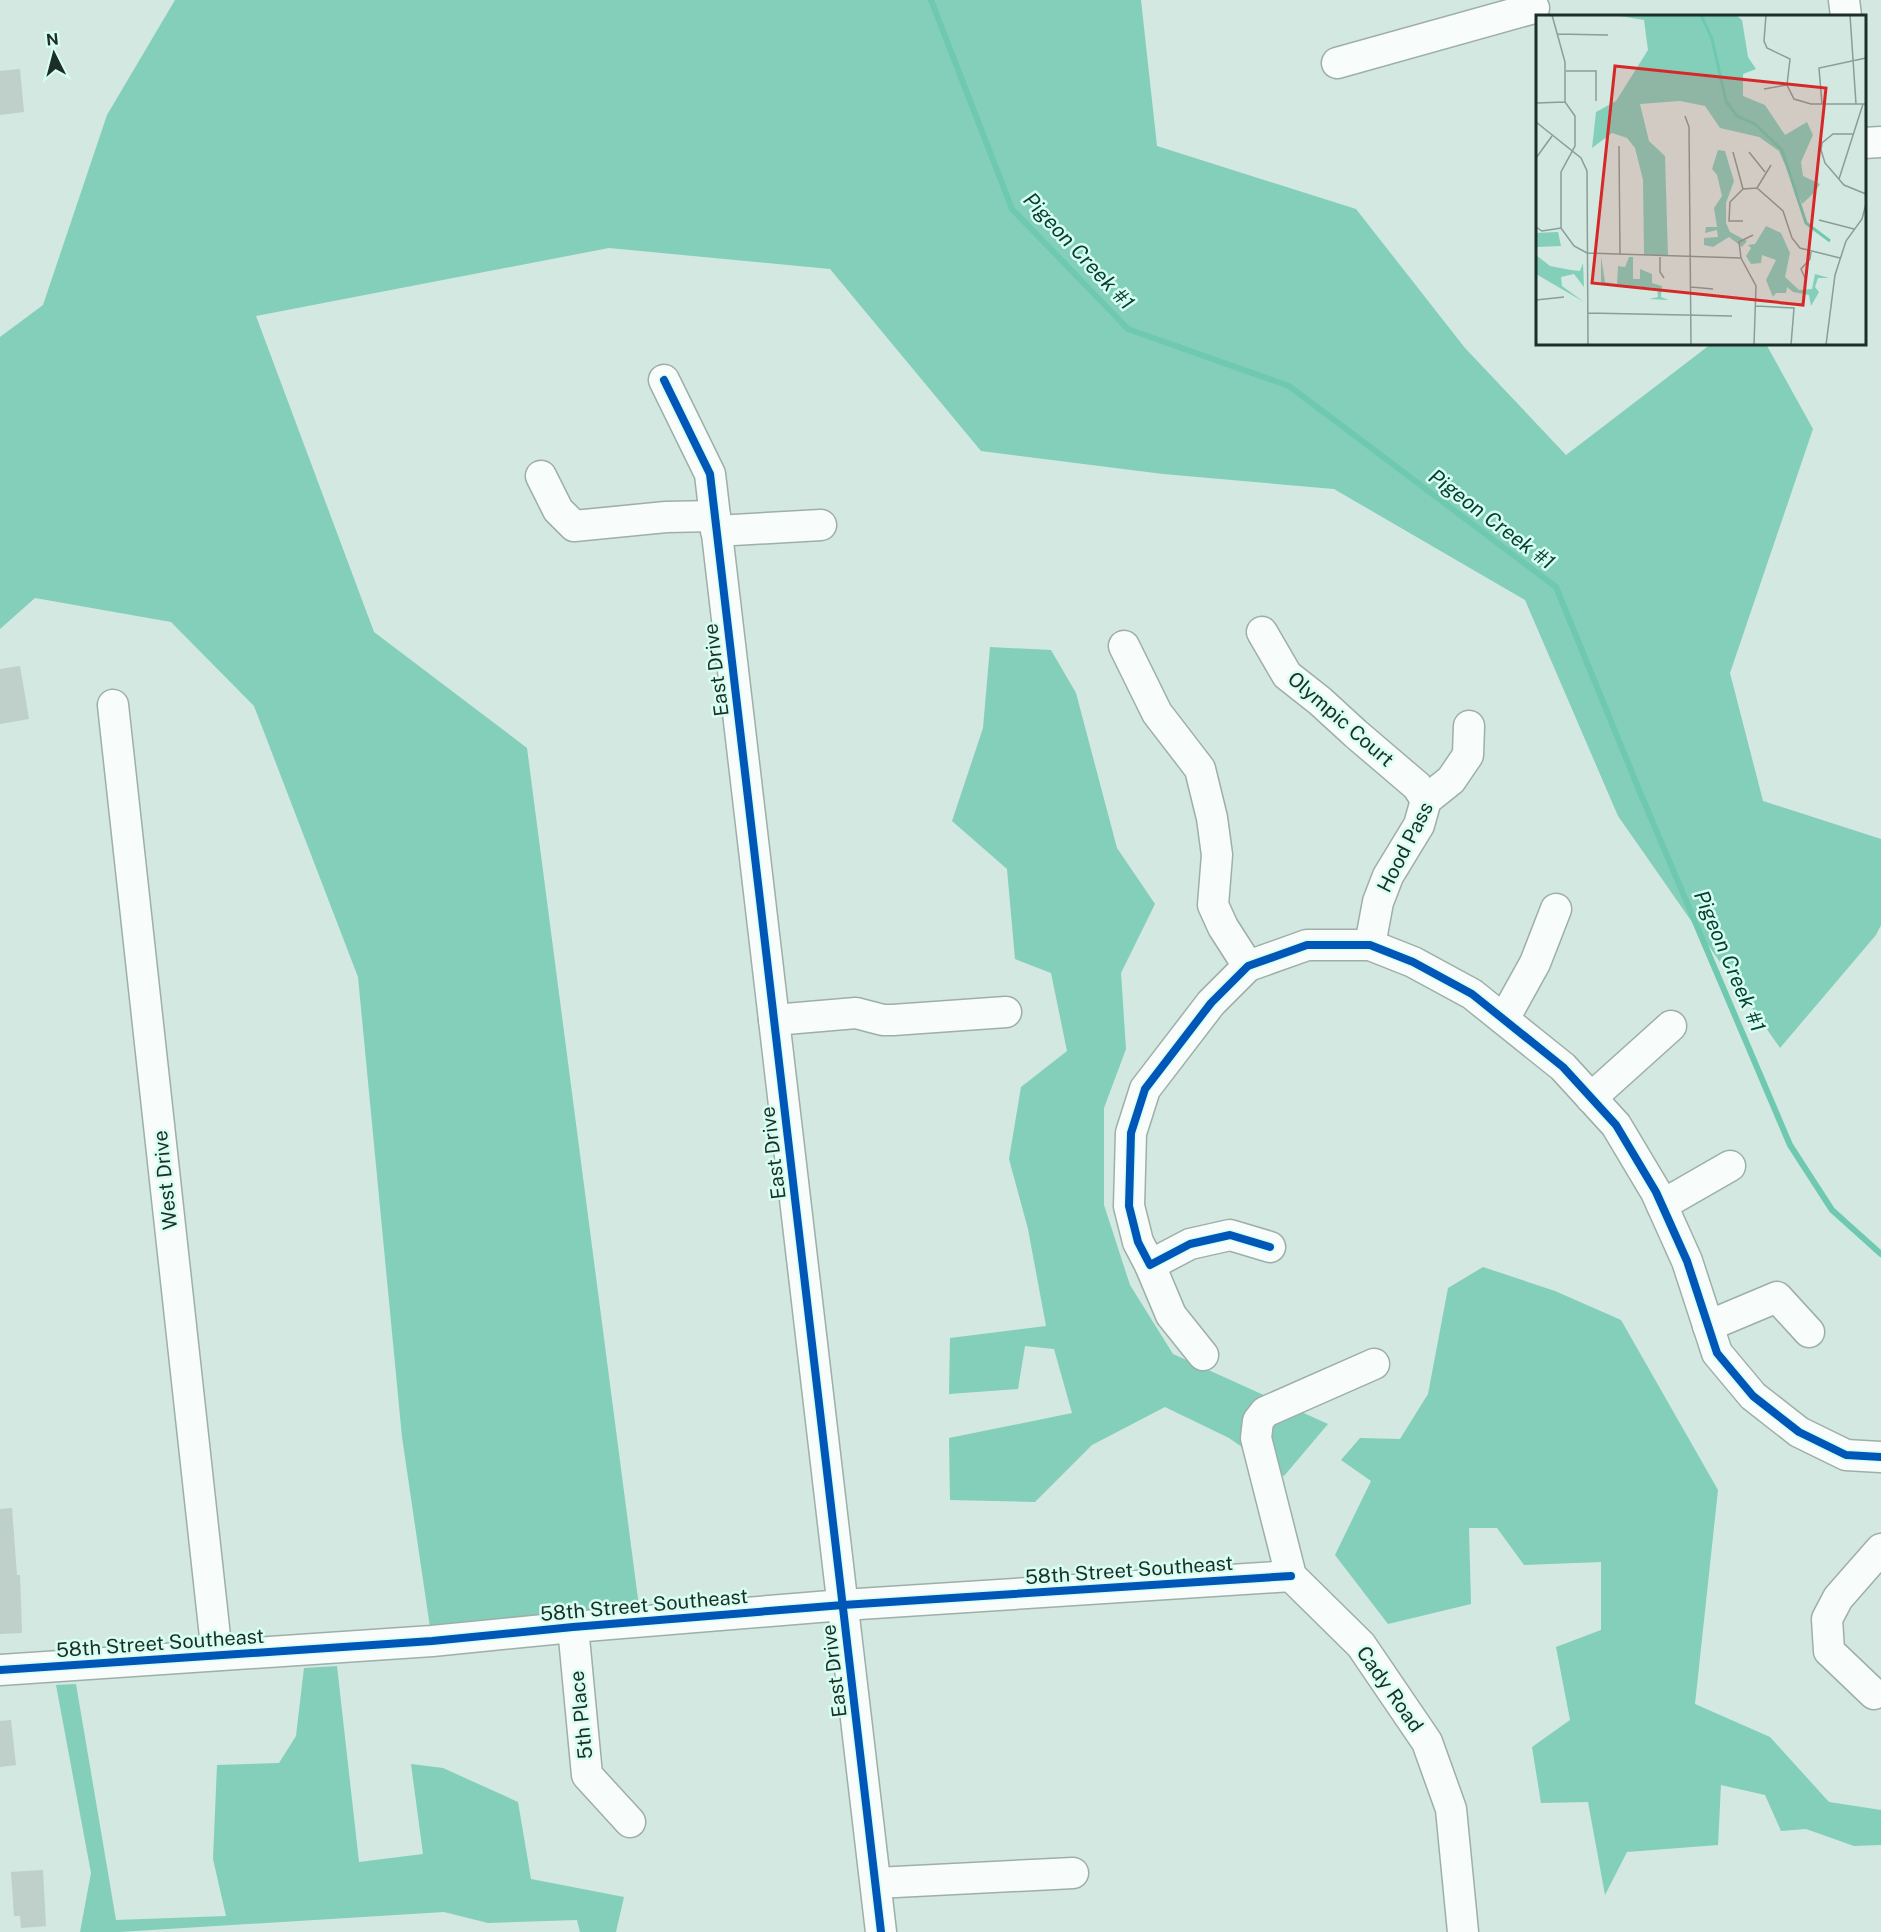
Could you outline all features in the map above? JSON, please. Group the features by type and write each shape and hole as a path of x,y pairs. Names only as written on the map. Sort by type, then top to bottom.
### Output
{"street":[{"path":"1844,0 1846,15"},
{"path":"1337,63 1536,8"},
{"path":"1866,143 1881,142"},
{"name":"East Drive","path":"664,380 710,474 881,1932"},
{"path":"541,476 558,510 564,519 574,526 666,517 716,523 820,525"},
{"name":"Olympic Court","path":"1262,632 1287,675 1418,786 1426,800"},
{"path":"1124,646 1157,713 1200,769 1212,818 1217,855 1212,905 1222,927 1248,966"},
{"name":"West Drive","path":"113,705 217,1655"},
{"name":"Hood Pass","path":"1370,945 1378,902 1388,876 1419,825 1426,800 1451,780 1468,754 1469,726"},
{"path":"1504,1019 1535,963 1556,909"},
{"path":"1203,1355 1171,1315 1138,1242 1129,1206 1131,1133 1145,1089 1211,1002 1248,966 1307,945 1370,945 1413,962 1472,994 1563,1066 1616,1125 1656,1192 1687,1262 1717,1353 1753,1396 1799,1432 1846,1455 1881,1457"},
{"path":"774,1020 856,1013 883,1020 893,1020 1006,1012"},
{"path":"1591,1098 1671,1026"},
{"path":"1662,1205 1730,1166"},
{"path":"1150,1265 1190,1244 1230,1235 1270,1247"},
{"path":"1708,1326 1777,1297 1809,1332"},
{"path":"1291,1576 1256,1438 1258,1421 1265,1412 1374,1364"},
{"path":"1874,1694 1829,1651 1827,1619 1838,1598 1881,1548"},
{"name":"58th Street Southeast","path":"0,1670 432,1641 843,1605 1291,1576"},
{"name":"Cady Road","path":"1291,1576 1361,1646 1427,1742 1451,1809 1463,1932"},
{"name":"5th Place","path":"573,1627 587,1775 630,1822"},
{"path":"876,1883 1073,1873"}],"green space":[{"path":"175,0 1141,0 1157,146 1356,209 1465,348 1566,455 1710,345 1767,345 1813,429 1730,673 1763,801 1881,839 1881,925 1876,935 1780,1048 1618,816 1525,600 1334,489 1163,474 981,451 830,269 609,248 256,316 374,632 527,748 641,1622 432,1641 402,1437 358,977 254,706 171,622 35,598 0,629 0,337 43,305 107,115"},
{"path":"990,647 1051,650 1076,693 1117,848 1155,904 1121,973 1126,1049 1104,1108 1104,1205 1130,1285 1173,1354 1328,1424 1284,1476 1229,1438 1165,1407 1092,1445 1035,1502 950,1500 949,1438 1072,1413 1054,1349 1025,1346 1018,1389 949,1394 950,1338 1046,1326 1028,1229 1009,1159 1021,1087 1067,1051 1051,973 1015,959 1007,869 952,821 983,728"},
{"path":"1483,1267 1555,1291 1621,1320 1718,1490 1695,1704 1770,1737 1829,1802 1881,1810 1881,1845 1854,1846 1806,1829 1781,1831 1765,1795 1721,1785 1718,1845 1627,1852 1605,1895 1588,1802 1541,1803 1532,1747 1570,1720 1556,1647 1601,1630 1601,1562 1524,1565 1497,1528 1469,1528 1471,1604 1388,1624 1335,1555 1371,1481 1341,1460 1360,1438 1400,1439 1428,1394 1448,1288"},
{"path":"337,1666 359,1862 423,1854 411,1764 443,1768 518,1802 531,1879 624,1897 616,1932 580,1932 577,1920 488,1923 444,1912 119,1932 80,1932 91,1873 56,1685 76,1684 116,1920 226,1916 213,1859 217,1765 279,1763 296,1736 304,1668"}],"building":[{"path":"20,69 24,112 0,115 0,71"},
{"path":"20,666 29,719 0,724 0,669"},
{"path":"12,1508 17,1575 20,1575 22,1633 0,1634 0,1509"},
{"path":"11,1720 16,1765 0,1767 0,1721"},
{"path":"43,1870 46,1926 21,1928 20,1916 14,1916 11,1872"}],"waterway":[{"name":"Pigeon Creek #1","path":"931,0 1012,209 1128,329 1289,386 1556,587 1642,797 1790,1145 1832,1210 1881,1254"}],"cycle path":[{"path":"664,380 710,474 881,1932"},
{"path":"1270,1247 1230,1235 1190,1244 1150,1265 1138,1242 1129,1206 1131,1133 1145,1089 1211,1003 1248,966 1307,945 1370,945 1413,962 1472,994 1563,1067 1616,1125 1656,1192 1687,1261 1717,1353 1753,1396 1799,1432 1846,1455 1881,1457"},
{"path":"0,1670 432,1641 843,1605 1291,1576"}]}
